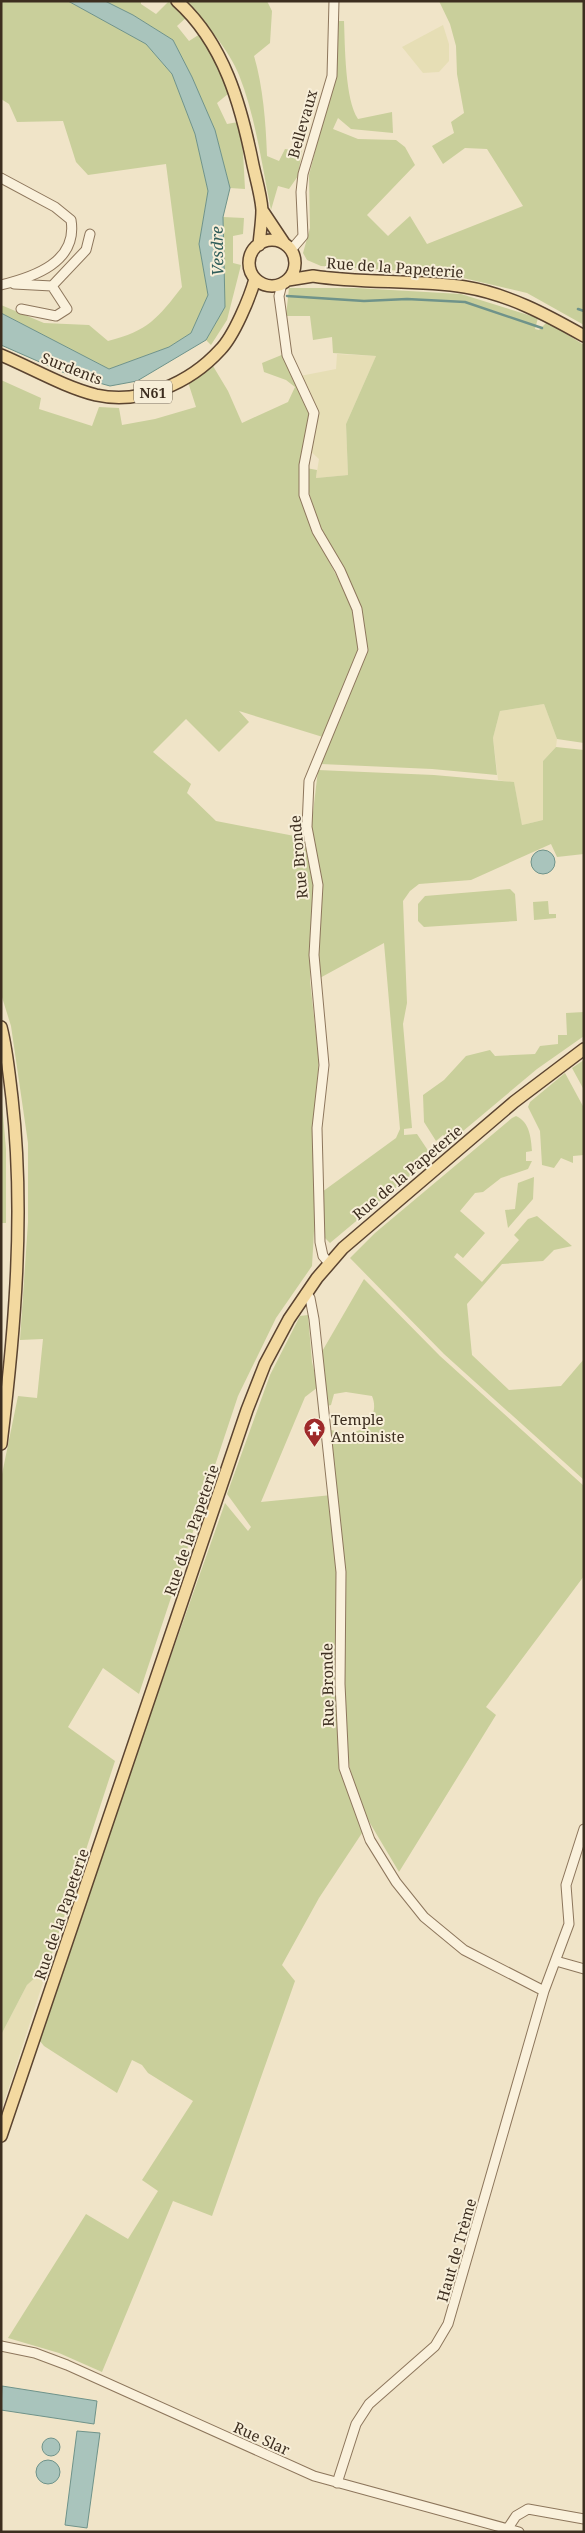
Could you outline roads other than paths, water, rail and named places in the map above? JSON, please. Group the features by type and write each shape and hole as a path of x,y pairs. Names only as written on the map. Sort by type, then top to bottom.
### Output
{"main road":[{"name":"N61","path":"176,1 194,17 205,32 231,83 242,112 262,210 259,245 250,261 250,267 255,279"},
{"name":"N61","path":"262,210 290,251"},
{"path":"255,279 268,286 285,282 294,270 290,251 271,240 259,245"},
{"name":"Rue de la Papeterie","path":"290,251 313,276"},
{"name":"Rue de la Papeterie","path":"285,282 313,276 466,287 516,301 551,317 584,336"},
{"name":"Surdents","path":"1,355 96,395 132,397 154,392 176,383 198,370 222,349 243,311 255,279"},
{"path":"1,1027 6,1046 15,1125 18,1229 12,1346 1,1444"},
{"name":"Rue de la Papeterie","path":"1,2136 247,1410 265,1364 306,1292 329,1263 370,1223 465,1142 584,1049"}],"street":[{"name":"Bellevaux","path":"290,251 303,236 302,174 332,76 334,1"},
{"path":"1,178 55,207 71,220 73,234 67,249 51,265 34,275 5,285"},
{"path":"5,285 52,286 86,250 90,234"},
{"path":"70,244 86,250"},
{"name":"Rue Bronde","path":"285,282 279,296 287,355 314,413 304,465 304,495 317,531 340,570 357,609 363,650 309,781 307,827 318,885 314,955 324,1065 317,1128 320,1242 323,1256 329,1263"},
{"path":"21,309 56,316 67,309 52,286"},
{"name":"Rue Bronde","path":"306,1292 310,1298 314,1319 341,1572 340,1684 344,1768 370,1840 396,1882 424,1917 464,1950 544,1991"},
{"name":"Haut de Trème","path":"337,2483 356,2424 370,2404 435,2346 448,2324 544,1991 569,1924 566,1885 584,1829"},
{"path":"556,1962 584,1969"},
{"name":"Rue Slar","path":"1,2346 36,2354 67,2365 297,2468 337,2483 519,2532"},
{"path":"508,2528 516,2516 528,2509 584,2519"}],"water":[{"name":"Vesdre","path":"68,1 105,1 133,15 173,40 192,77 215,130 230,188 223,217 225,307 206,340 137,381 110,386 67,374 1,345 1,313 109,369 169,347 191,333 208,295 199,244 208,191 195,134 172,74 146,44"},
{"path":"543,850 552,853 555,862 552,871 543,874 534,871 531,862 534,853"},
{"path":"2,2386 97,2401 94,2424 1,2410"},
{"path":"77,2431 100,2433 87,2528 65,2525"},
{"path":"51,2438 57,2441 60,2447 57,2453 51,2456 45,2453 42,2447 45,2441"},
{"path":"48,2460 53,2461 59,2467 59,2477 53,2483 48,2484 43,2483 37,2477 36,2472 37,2467 43,2461"}],"waterway":[{"path":"287,296 364,301 407,299 465,302 542,328"},
{"path":"578,309 584,311"}],"place":[{"name":"Temple Antoiniste","path":"315,1447"}]}
